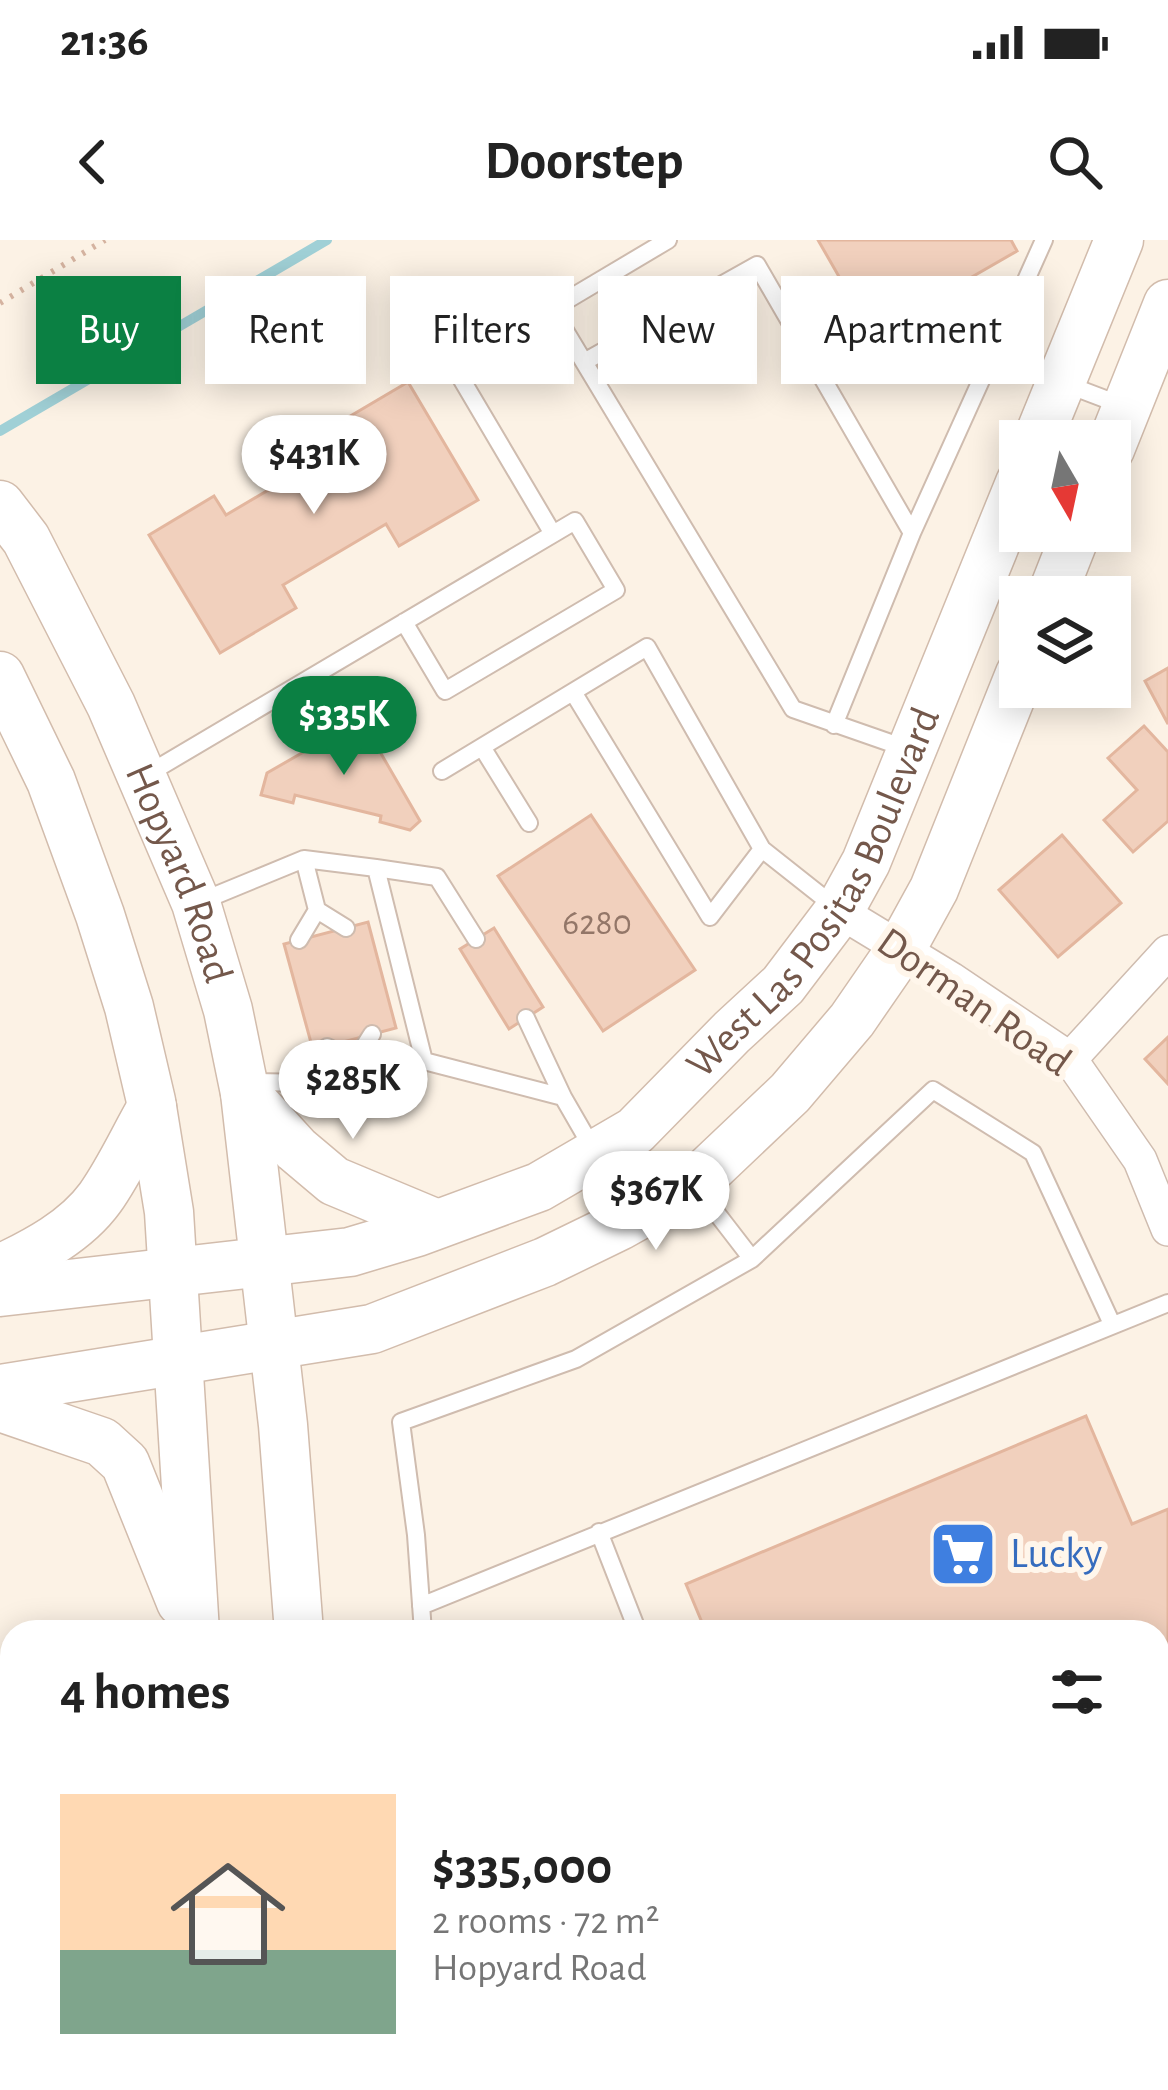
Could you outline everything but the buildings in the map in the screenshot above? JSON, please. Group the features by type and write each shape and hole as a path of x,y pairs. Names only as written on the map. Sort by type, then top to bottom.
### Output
{"main road":[{"path":"1045,420 1119,240"},
{"path":"1121,420 1168,304"},
{"name":"Hopyard Road","path":"13,522 111,705 196,903 229,1010 244,1087 284,1425 298,1620"},
{"name":"West Las Positas Boulevard","path":"0,1292 350,1252 539,1186 635,1131 783,985 839,911 866,862 999,534"},
{"name":"Hopyard Road","path":"0,676 51,782 100,915 129,1007 152,1107 169,1212 193,1620"},
{"name":"West Las Positas Boulevard","path":"0,1389 372,1329 545,1262 694,1184 790,1093 851,1020 901,949 934,889 1006,708"},
{"path":"244,1087 296,1150 334,1181 437,1224"},
{"path":"0,1269 74,1225 100,1198 152,1107"},
{"path":"0,1407 102,1442 125,1463 189,1620"}],"street":[{"name":"Dorman Road","path":"839,911 1070,1059 1140,1160 1168,1228"},
{"path":"1070,1059 1168,952"}],"lane":[{"path":"668,240 552,309 794,709 911,750"},
{"path":"1028,276 1044,240"},
{"path":"584,362 757,265 912,533"},
{"path":"1044,377 1107,420"},
{"path":"464,384 553,534"},
{"path":"834,725 979,384"},
{"path":"141,778 404,622 575,521 616,590 445,691 404,622"},
{"path":"442,771 646,647 762,849 839,911"},
{"path":"573,692 710,917 762,849"},
{"path":"482,747 529,823"},
{"path":"196,903 304,859 376,868 437,877 476,939"},
{"path":"299,940 316,910 304,859"},
{"path":"376,868 424,1061"},
{"path":"316,910 346,928"},
{"path":"526,1018 596,1154"},
{"path":"356,1068 372,1034"},
{"path":"327,1047 356,1068"},
{"path":"244,1087 312,1083 356,1068 424,1061 563,1097"},
{"path":"422,1620 401,1422 576,1359 752,1259 933,1090 1033,1153 1112,1324"},
{"path":"694,1184 752,1259"},
{"path":"421,1606 1168,1303"},
{"path":"599,1532 633,1620"}],"path":[{"path":"0,303 4,296 105,240"}],"waterway":[{"path":"0,431 327,240"}],"place":[{"name":"Lucky","path":"963,1554"}]}
